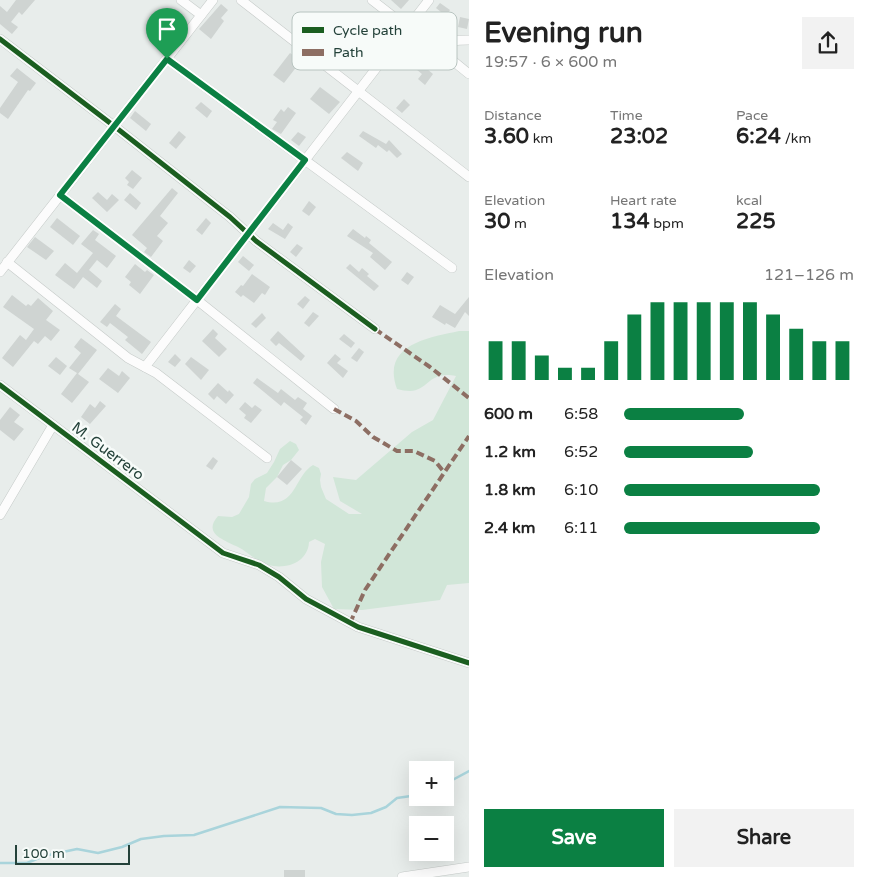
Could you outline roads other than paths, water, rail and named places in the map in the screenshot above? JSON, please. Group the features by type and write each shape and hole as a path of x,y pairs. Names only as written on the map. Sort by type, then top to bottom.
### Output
{"street":[{"path":"180,0 201,15"},
{"path":"0,272 213,0"},
{"path":"241,0 292,40"},
{"path":"372,0 387,12"},
{"path":"419,12 429,0"},
{"path":"0,39 230,217 248,234 375,329"},
{"path":"167,59 452,268"},
{"path":"457,65 469,74"},
{"path":"331,70 469,177"},
{"path":"145,367 374,70"},
{"path":"60,195 197,300 334,409"},
{"path":"7,262 128,358 156,373 267,458"},
{"name":"M. Guerrero","path":"0,385 223,553 259,565 306,599 358,627 469,663"},
{"path":"0,515 53,425"},
{"path":"402,877 469,867"}],"waterway":[{"path":"454,779 469,771"},
{"path":"0,863 27,863 44,856 77,849 98,853 122,847 141,839 194,835 280,807 321,808 336,814 371,813 386,807 397,798 409,796"}]}
